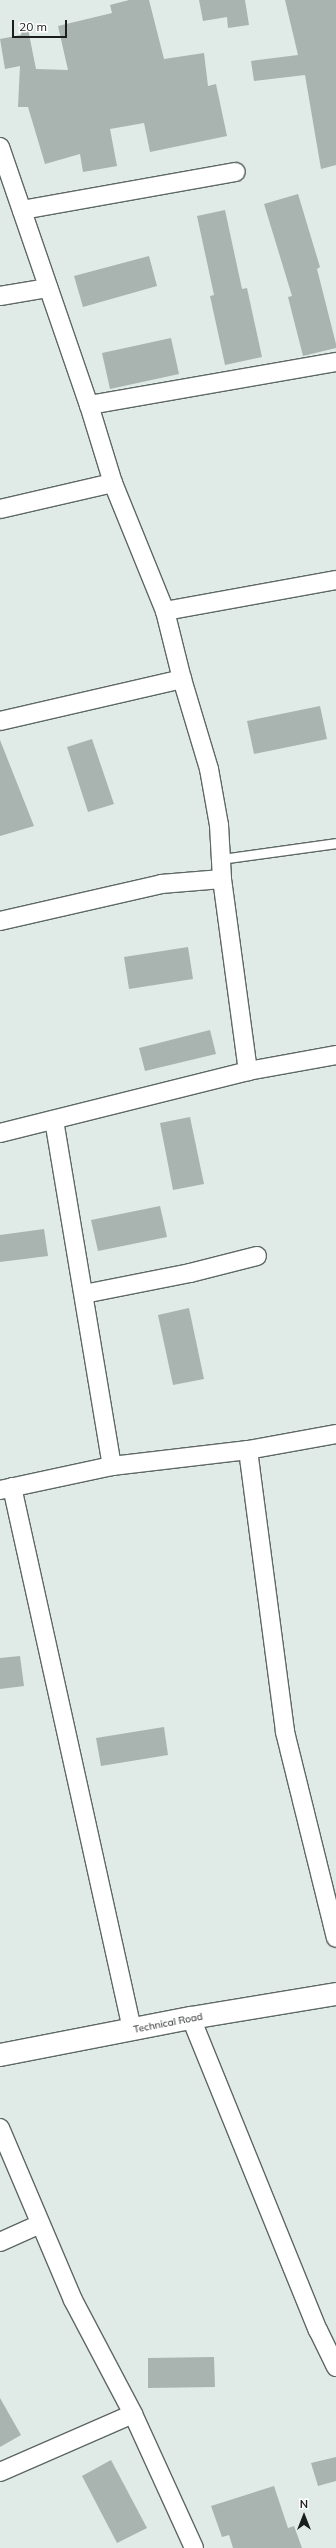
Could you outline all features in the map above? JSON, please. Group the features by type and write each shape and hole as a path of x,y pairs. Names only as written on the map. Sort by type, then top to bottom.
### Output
{"street":[{"path":"0,147 89,405 113,483 165,611 182,679 209,768 219,825 222,879 248,1070"},
{"path":"22,210 236,172"},
{"path":"0,296 48,288"},
{"path":"89,405 336,362"},
{"path":"0,509 113,483"},
{"path":"165,611 336,580"},
{"path":"0,721 182,679"},
{"path":"0,921 161,884 222,879"},
{"path":"0,1132 54,1120 248,1070 336,1055"},
{"path":"54,1120 112,1466"},
{"path":"84,1294 190,1273 257,1256"},
{"path":"132,2030 6,1488 112,1466 248,1450 336,1434"},
{"path":"248,1450 285,1732 336,1938"},
{"name":"Technical Road","path":"0,2055 191,2018 336,1994"},
{"path":"191,2018 318,2330 336,2367"},
{"path":"0,2128 73,2300 132,2414 194,2548"},
{"path":"0,2242 40,2224"},
{"path":"0,2472 132,2414"}],"lane":[{"path":"221,859 336,843"}],"building":[{"path":"129,0 149,0 164,59 204,53 208,86 216,84 227,136 150,152 144,123 110,129 117,166 83,172 80,154 45,164 28,107 18,107 20,66 5,69 0,39 21,35 22,25 27,24 36,69 68,70 58,26 112,13 110,5"},
{"path":"199,0 245,0 249,25 228,28 227,17 203,21"},
{"path":"285,0 336,0 336,165 321,169 305,75 254,81 251,61 298,55"},
{"path":"298,194 320,267 317,269 336,344 336,348 303,356 288,297 292,296 264,204"},
{"path":"225,210 242,289 247,288 262,357 225,365 210,296 214,295 197,216"},
{"path":"149,256 157,286 83,307 74,276"},
{"path":"171,338 179,374 110,389 102,353"},
{"path":"320,706 327,739 254,754 247,721"},
{"path":"92,739 114,804 88,812 67,747"},
{"path":"0,740 34,826 0,836"},
{"path":"188,947 193,979 129,989 124,957"},
{"path":"210,1030 216,1054 145,1071 139,1048"},
{"path":"190,1117 204,1184 173,1190 160,1123"},
{"path":"160,1206 167,1237 98,1251 91,1220"},
{"path":"44,1229 48,1256 0,1262 0,1235"},
{"path":"189,1308 204,1379 173,1385 158,1315"},
{"path":"20,1656 24,1686 0,1689 0,1658"},
{"path":"164,1727 168,1755 101,1766 96,1738"},
{"path":"214,2357 215,2387 148,2388 148,2358"},
{"path":"0,2398 21,2435 0,2447"},
{"path":"336,2457 336,2481 318,2486 311,2463"},
{"path":"111,2460 147,2528 117,2543 82,2476"},
{"path":"274,2486 288,2528 294,2526 302,2548 233,2548 229,2535 222,2537 211,2506"}]}
